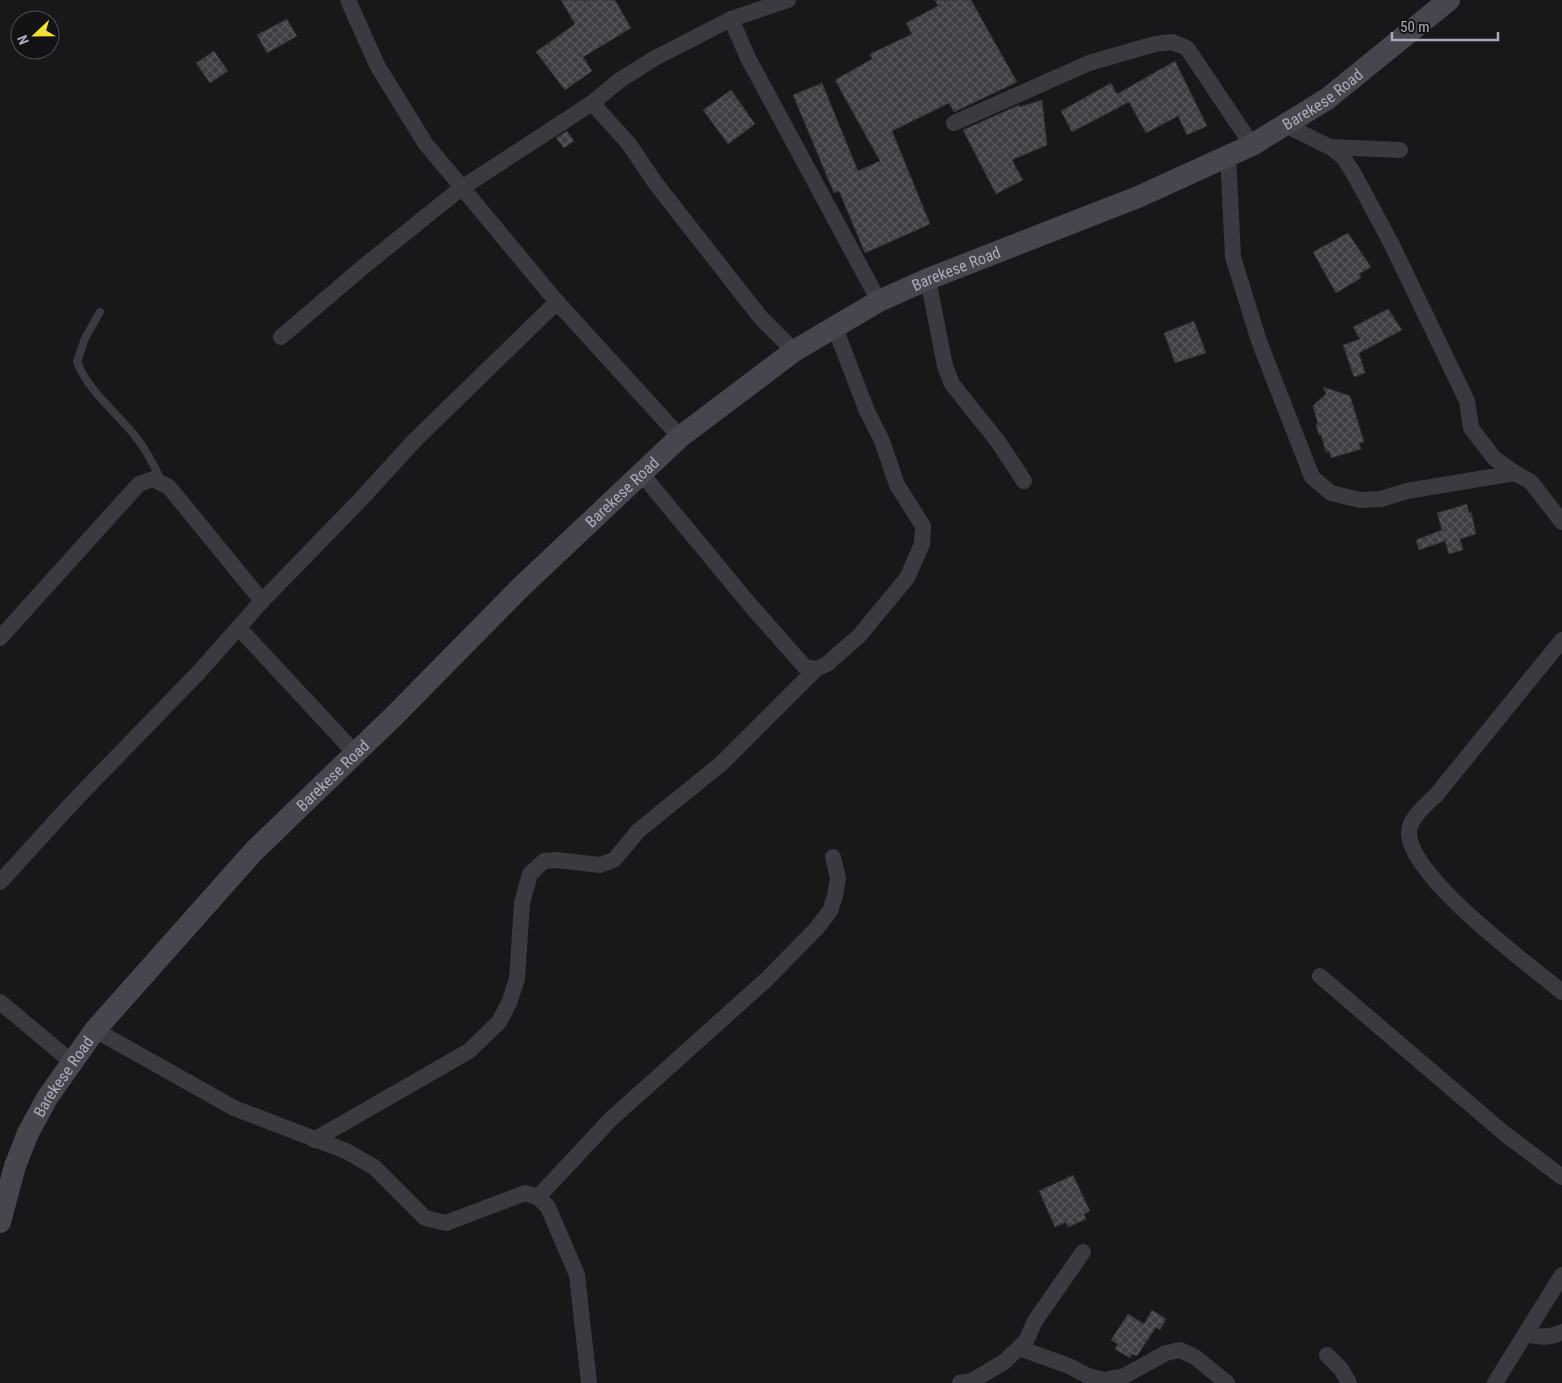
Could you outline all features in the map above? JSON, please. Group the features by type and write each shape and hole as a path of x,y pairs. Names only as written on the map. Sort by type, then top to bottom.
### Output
{"main road":[{"name":"Barekese Road","path":"0,1222 12,1174 28,1133 47,1098 95,1030 254,851 520,588 680,437 794,351 879,301 928,279 1138,197 1228,155 1252,146 1327,99 1449,0"}],"street":[{"path":"348,0 377,65 425,144 460,189 557,302 680,437"},
{"path":"281,337 363,267 460,189 592,103 620,80 655,58 730,19 788,0"},
{"path":"730,19 748,58 879,301"},
{"path":"954,123 1089,63 1155,44 1172,42 1187,48 1252,146"},
{"path":"592,103 629,144 656,184 761,318 794,351"},
{"path":"1286,125 1330,147 1343,157 1392,246 1467,401 1471,428 1494,458 1530,482 1562,522"},
{"path":"1330,147 1400,150"},
{"path":"1228,155 1233,257 1259,341 1312,476 1331,493 1360,500 1381,499 1407,491 1515,473"},
{"path":"928,279 945,366 952,384 999,443 1024,482"},
{"path":"0,882 239,628 262,601 448,406 557,302"},
{"path":"314,1140 469,1051 499,1022 509,1003 517,979 522,903 530,874 544,861 556,860 600,865 614,860 638,830 722,763 816,669 827,664 859,636 907,578 922,544 923,526 897,485 882,441 867,411 835,328"},
{"path":"641,473 751,606 805,667 816,669"},
{"path":"0,638 139,484 153,479 170,487 262,601"},
{"path":"239,628 355,753"},
{"path":"1562,640 1437,794 1416,817 1409,833 1416,856 1459,907 1562,992"},
{"path":"538,1197 611,1119 767,979 816,929 830,910 835,896 838,878 833,857"},
{"path":"1320,976 1504,1134 1562,1177"},
{"path":"0,1002 72,1062"},
{"path":"95,1030 234,1108 346,1151 374,1167 425,1218 446,1223 525,1193 538,1197 548,1207 576,1275 589,1383"},
{"path":"960,1383 972,1381 1004,1362 1026,1341 1036,1321 1083,1252"},
{"path":"1495,1383 1562,1275"},
{"path":"1526,1333 1536,1337 1554,1336 1562,1332"},
{"path":"1019,1348 1069,1366 1088,1376 1105,1380 1124,1376 1166,1354 1180,1350 1195,1357 1227,1383"},
{"path":"1327,1355 1341,1369 1349,1383"}],"lane":[{"path":"100,312 85,338 77,362 82,376 136,437 154,463 162,482"}],"building":[{"path":"561,0 615,0 631,28 583,57 592,71 565,90 536,52 575,24"},
{"path":"935,0 971,0 1017,82 954,112 949,103 892,131 930,224 865,253 839,191 834,193 793,95 822,83 858,171 880,161 835,80 872,59 870,54 912,34 906,23 938,6"},
{"path":"287,19 297,36 267,53 257,35"},
{"path":"214,51 228,71 210,83 196,63"},
{"path":"1175,61 1207,126 1187,135 1178,116 1146,133 1129,102 1072,132 1061,111 1111,83 1117,94"},
{"path":"731,90 755,124 728,144 703,110"},
{"path":"1042,100 1047,145 1012,160 1023,180 996,194 963,130 1019,105 1020,107"},
{"path":"567,131 574,141 564,148 556,138"},
{"path":"1348,233 1371,267 1359,274 1361,278 1336,293 1313,252"},
{"path":"1388,309 1402,330 1359,353 1365,373 1354,377 1343,345 1360,339 1353,327"},
{"path":"1194,321 1206,353 1175,363 1164,333"},
{"path":"1323,387 1350,396 1364,442 1359,443 1361,449 1331,458 1329,451 1326,452 1316,425 1318,424 1313,406 1326,394"},
{"path":"1467,504 1469,513 1471,512 1476,534 1460,539 1463,550 1449,554 1445,541 1419,550 1416,540 1442,530 1437,513"},
{"path":"1073,1175 1090,1211 1084,1214 1086,1219 1068,1227 1066,1222 1055,1227 1039,1191"},
{"path":"1152,1310 1166,1319 1160,1330 1156,1327 1137,1356 1132,1354 1130,1358 1115,1349 1118,1344 1111,1340 1128,1314 1144,1324"}]}
